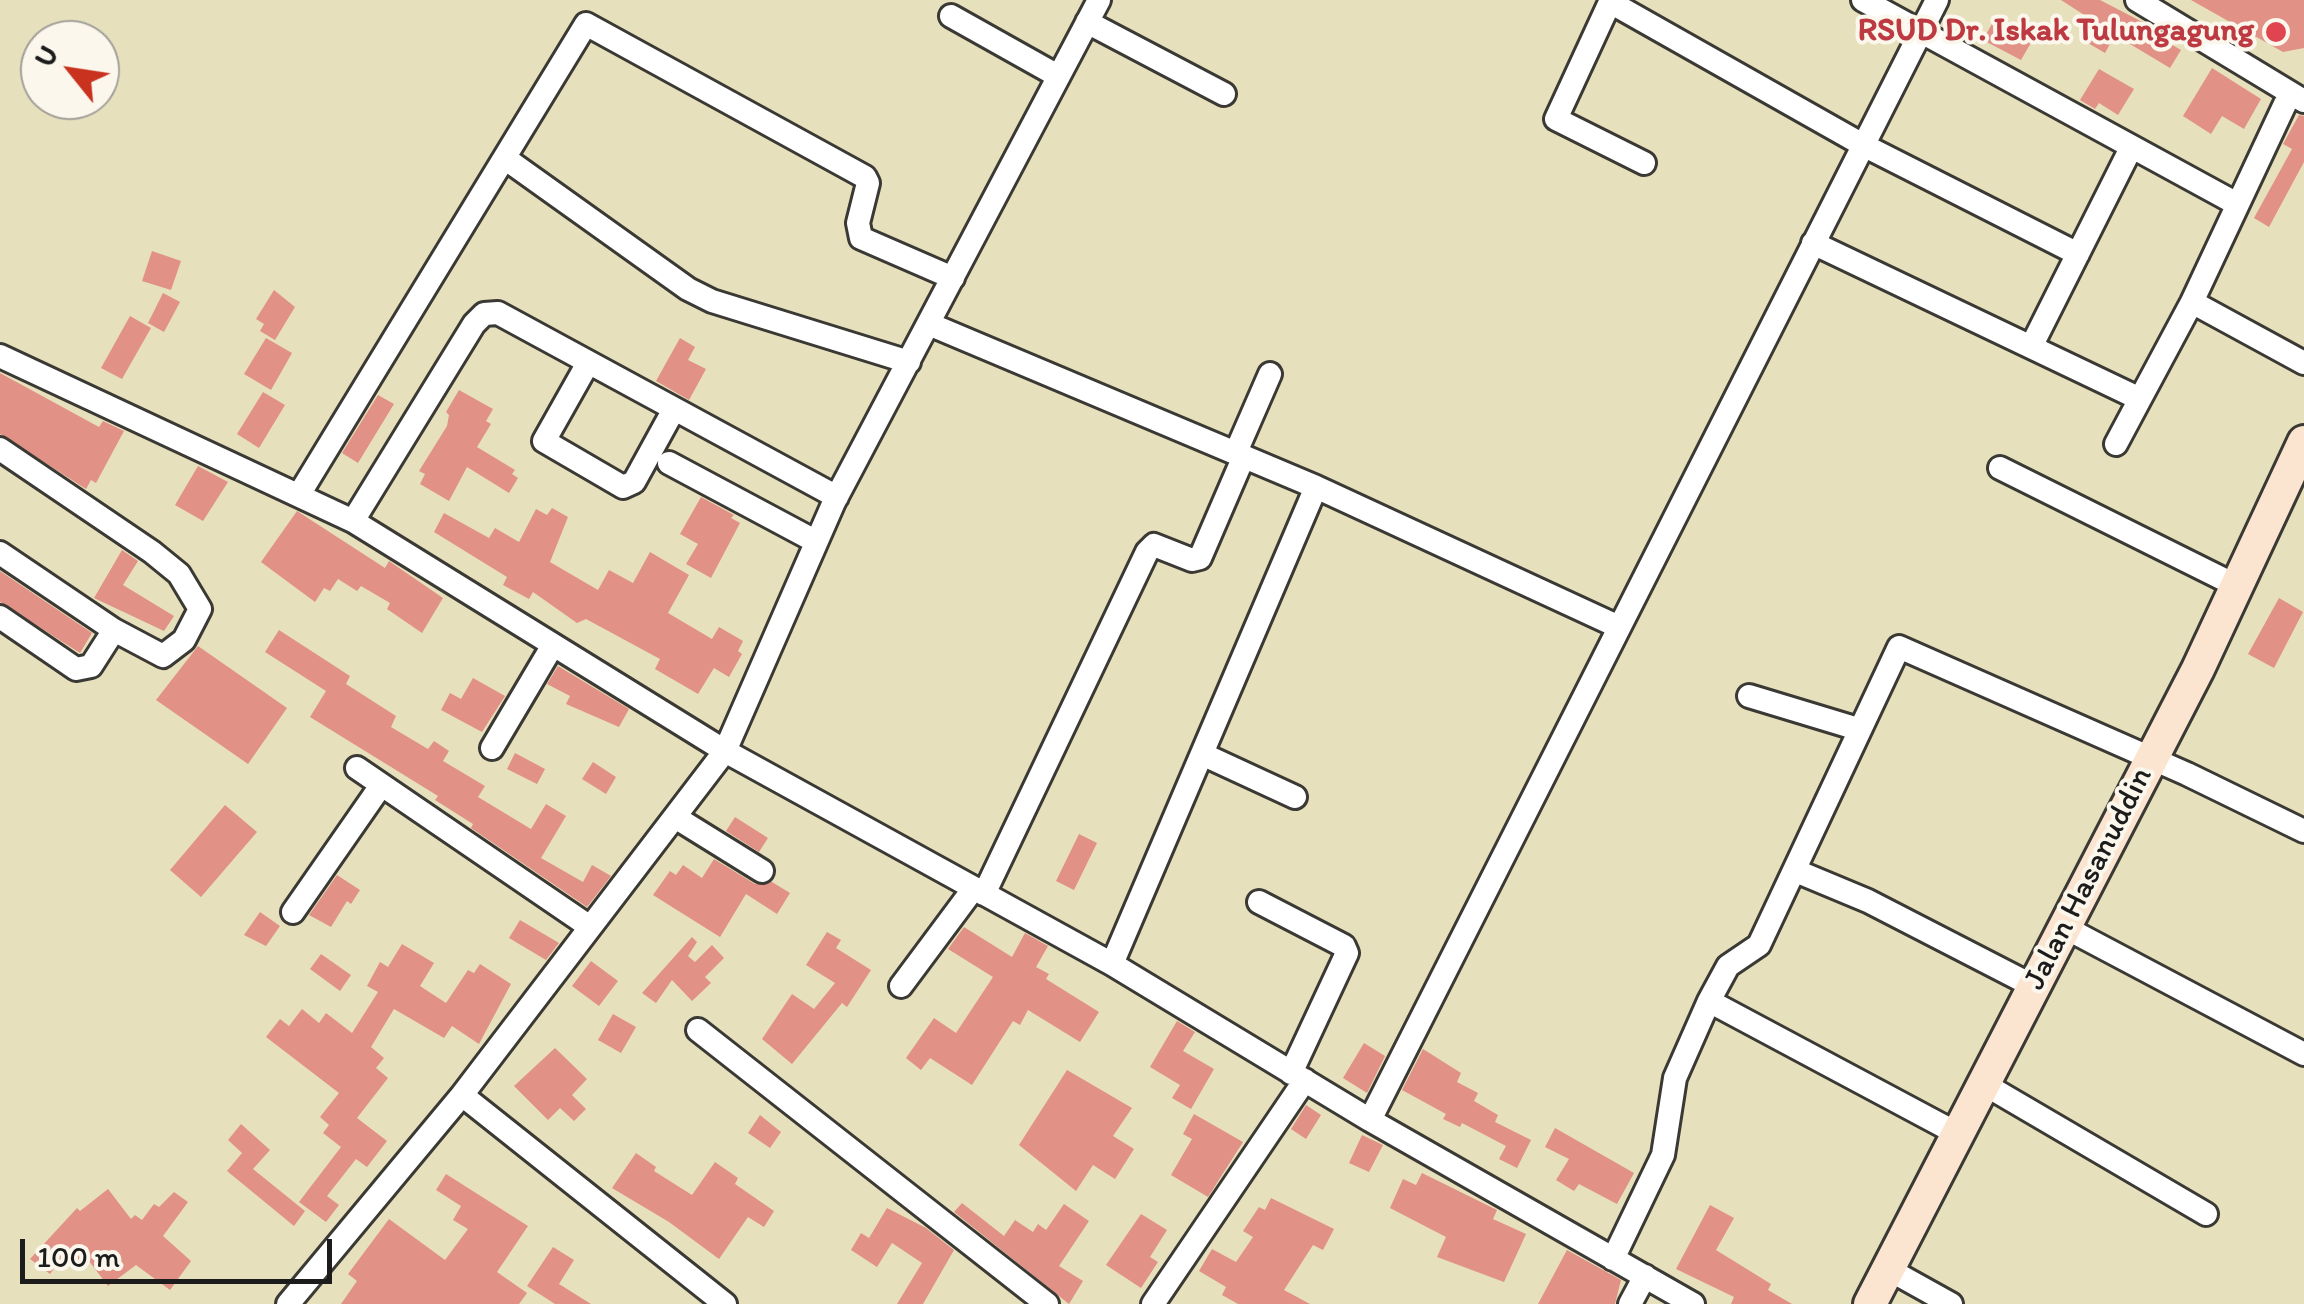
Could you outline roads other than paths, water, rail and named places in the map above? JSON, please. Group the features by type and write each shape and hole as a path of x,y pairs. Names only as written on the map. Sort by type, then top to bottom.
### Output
{"main road":[{"name":"Jalan Hasanuddin","path":"1870,1304 2066,928 2302,449"}],"street":[{"path":"300,493 506,159 586,24 593,0"},
{"path":"288,1304 462,1095 725,751 837,496 1099,0"},
{"path":"1863,0 2237,204"},
{"path":"1370,1120 1937,0"},
{"path":"2116,444 2192,302 2237,204 2294,102 2137,0"},
{"path":"1644,164 1556,119 1611,1 1864,145 2078,254"},
{"path":"951,16 1058,76"},
{"path":"1087,22 1224,94"},
{"path":"586,24 864,177 868,183 858,223 861,238 952,278"},
{"path":"2032,347 2130,148"},
{"path":"506,159 688,289 712,302 910,362"},
{"path":"1812,243 2140,399"},
{"path":"2192,302 2304,363"},
{"path":"353,521 474,324 484,314 498,313 673,411 837,496"},
{"path":"929,324 1316,487 1619,627"},
{"path":"0,356 353,521 725,751 1112,964 1370,1120 1693,1304"},
{"path":"588,363 544,441 622,487 634,482 673,411"},
{"path":"901,986 979,891 1147,552 1154,546 1192,560 1200,558 1270,374"},
{"path":"0,449 152,552 179,574 200,609 184,640 163,656 114,630 0,553"},
{"path":"669,463 815,541"},
{"path":"2000,468 2236,586"},
{"path":"1112,964 1316,487"},
{"path":"0,617 76,669 91,666 114,630"},
{"path":"492,748 553,645"},
{"path":"1613,1258 1663,1155 1675,1078 1709,1000 1728,966 1759,945 1858,729 1902,647 2304,831"},
{"path":"1749,696 1858,729"},
{"path":"1202,754 1296,797"},
{"path":"357,768 590,927"},
{"path":"292,912 380,787"},
{"path":"675,816 762,871"},
{"path":"1796,871 1868,902 2034,987"},
{"path":"1153,1304 1298,1077 1347,953 1344,946 1258,902"},
{"path":"2066,928 2304,1054"},
{"path":"1709,1000 1958,1134"},
{"path":"698,1030 1047,1304"},
{"path":"1984,1084 2206,1214"},
{"path":"462,1095 726,1304"},
{"path":"1888,1269 1952,1304"},
{"path":"1630,1304 1645,1276"}],"place":[{"name":"RSUD Dr. Iskak Tulungagung","path":"2276,32"}]}
